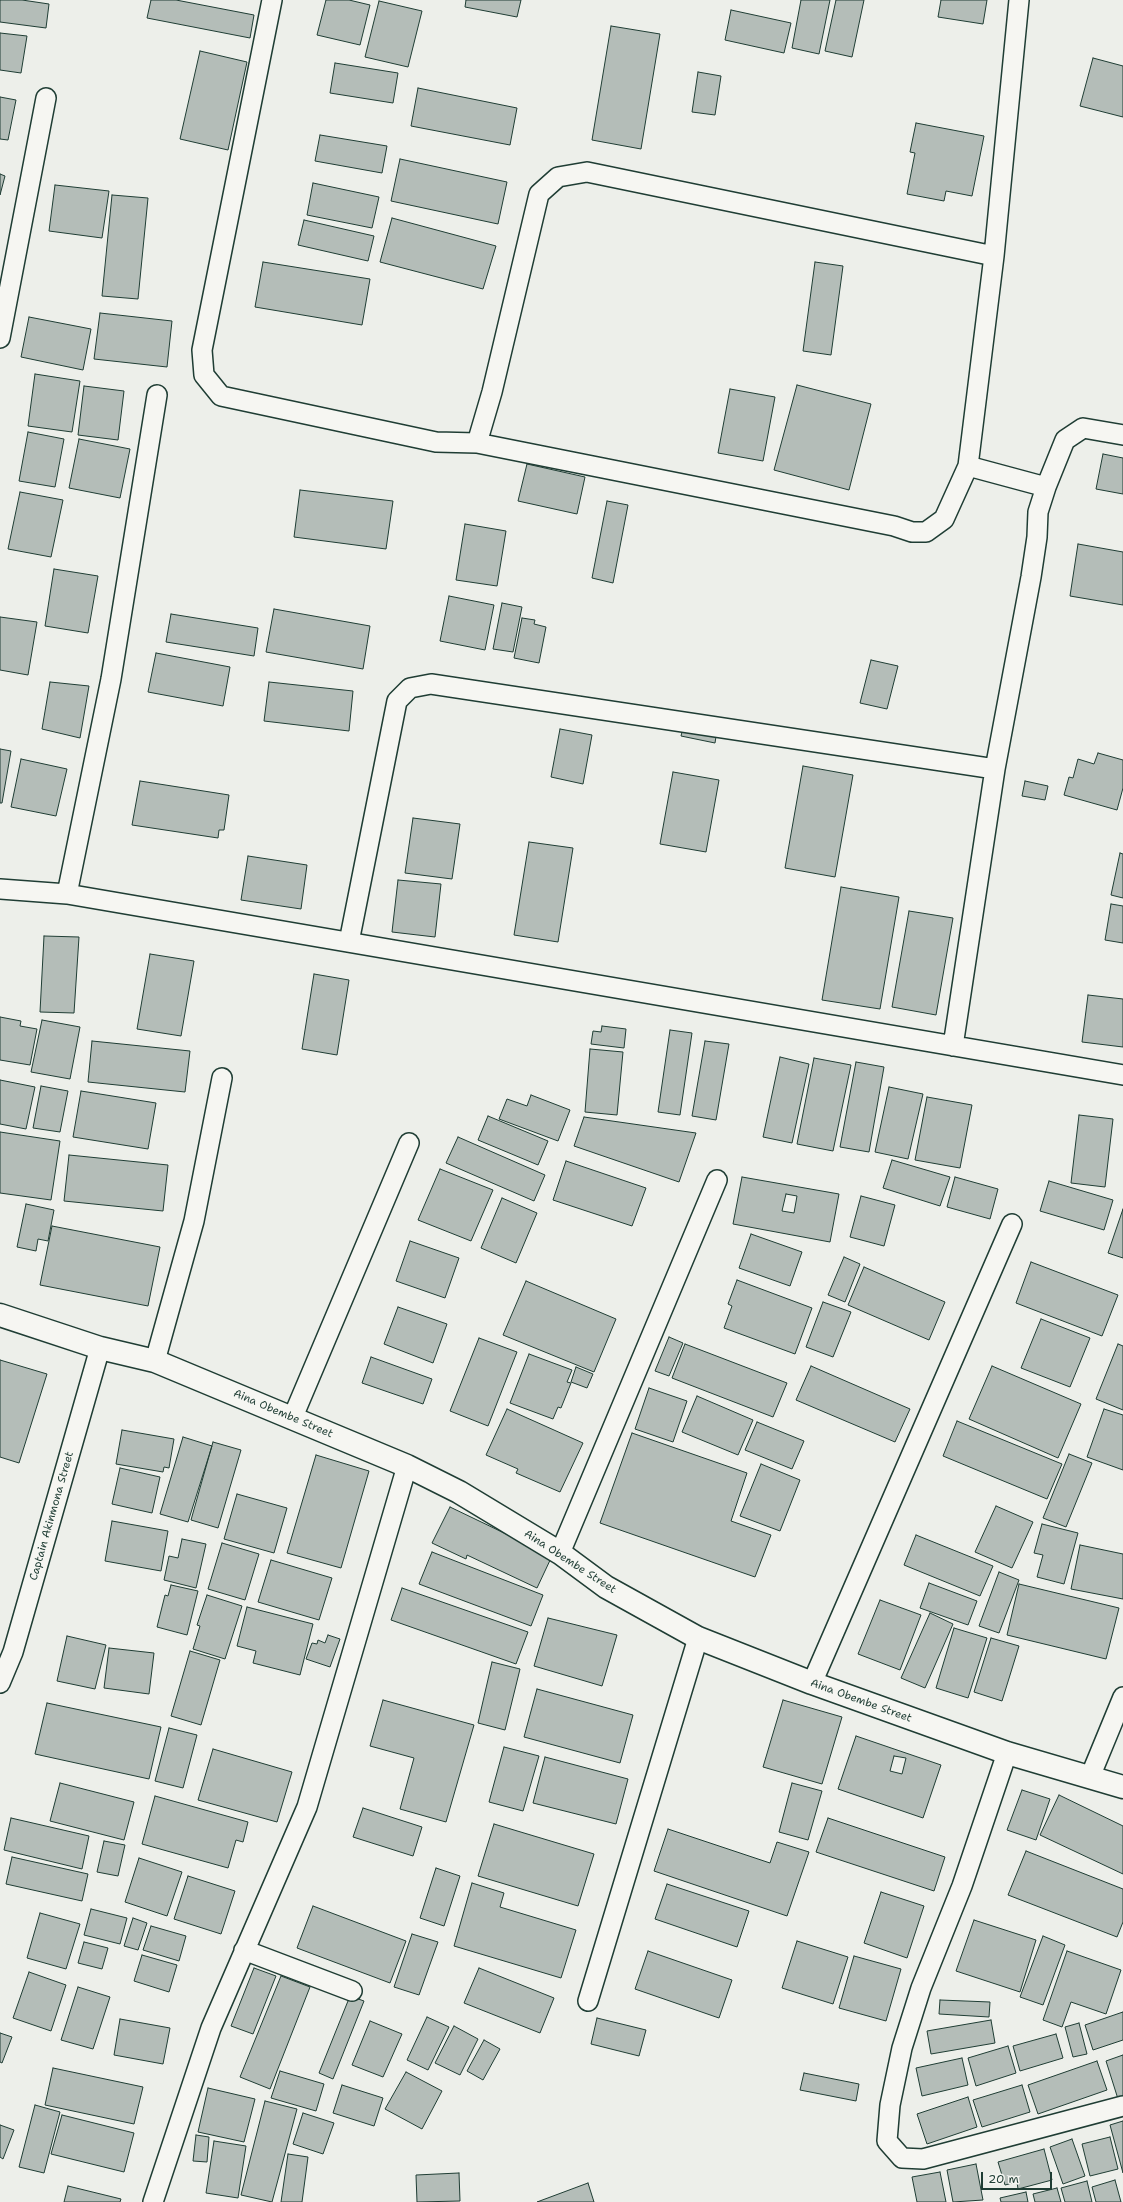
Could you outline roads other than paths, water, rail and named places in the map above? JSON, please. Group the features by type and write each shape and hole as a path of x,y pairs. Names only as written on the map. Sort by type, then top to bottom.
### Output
{"street":[{"path":"272,0 202,350 204,375 221,396 436,442 477,443 886,525 912,532 926,532 944,519 968,466 994,256 1019,0"},
{"path":"0,338 46,98"},
{"path":"477,443 492,392 539,194 558,176 587,172 994,256"},
{"path":"67,894 111,679 157,395"},
{"path":"953,1046 995,768 1031,577 1037,537 1038,512 1046,487 1065,440 1083,428 1123,435"},
{"path":"968,466 1046,487"},
{"path":"349,942 397,701 410,688 430,684 995,768"},
{"path":"0,889 67,894 1123,1074"},
{"path":"155,1361 194,1221 222,1078"},
{"path":"292,1418 409,1143"},
{"path":"560,1553 717,1180"},
{"path":"812,1683 1012,1224"},
{"name":"Aina Obembe Street","path":"0,1316 100,1348 155,1361 407,1466 459,1492 560,1553 606,1587 698,1638 812,1683 1007,1753 1123,1787"},
{"name":"Captain Akinmona Street","path":"0,1683 13,1652 100,1348"},
{"path":"156,2201 211,2028 307,1807 407,1466"},
{"path":"588,2001 698,1638"},
{"path":"1090,1777 1123,1697"},
{"path":"1007,1753 962,1886 921,1988 902,2048 890,2105 887,2141 902,2158 923,2159 1123,2106"},
{"path":"244,1950 352,1991"}]}
